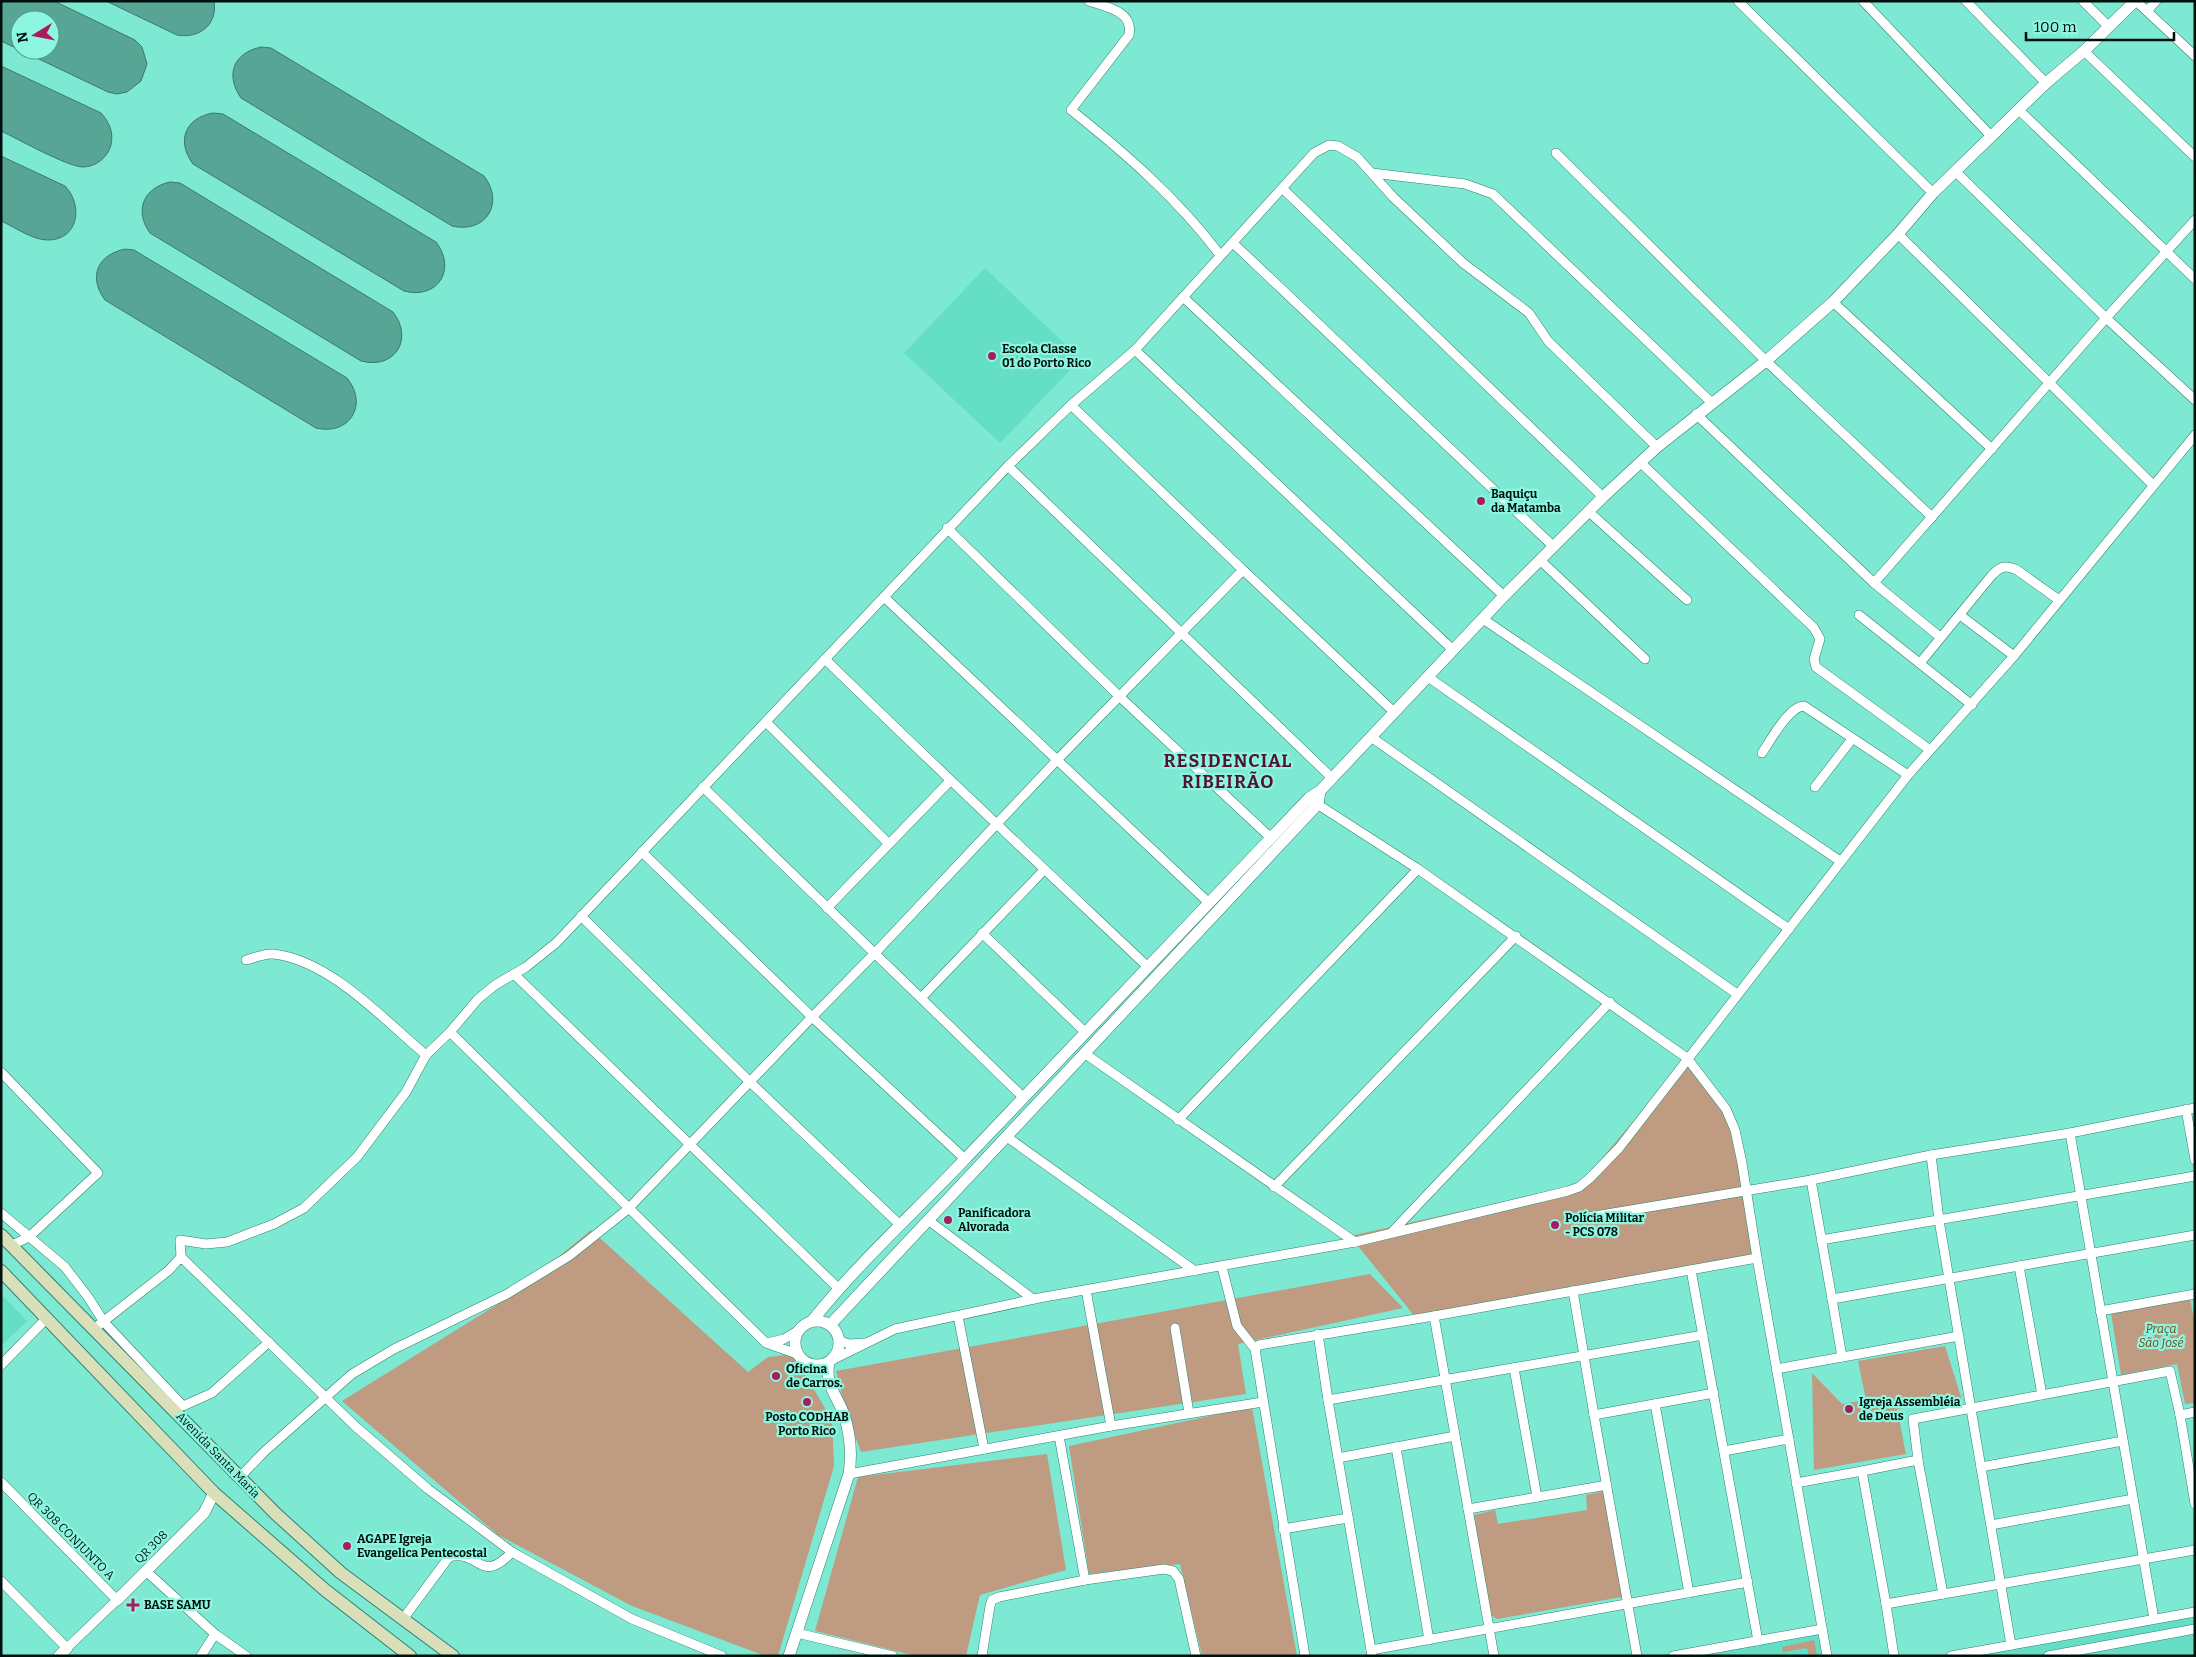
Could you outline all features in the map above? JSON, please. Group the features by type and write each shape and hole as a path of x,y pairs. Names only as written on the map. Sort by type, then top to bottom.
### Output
{"main road":[{"name":"Avenida Santa Maria","path":"1,1235 99,1325 239,1478 276,1514 341,1573 453,1656"},
{"path":"1,1271 214,1493 325,1590 410,1656"},
{"path":"325,1590 341,1573"}],"street":[{"path":"1089,1 1118,11 1127,20 1130,31 1129,35 1071,110 1112,142 1163,190 1202,230 1220,255"},
{"path":"1738,1 1933,193"},
{"path":"1863,1 1991,136"},
{"path":"1966,1 2046,83"},
{"path":"2083,1 2109,27"},
{"path":"830,1325 1007,1137 1314,801 1332,778 1504,596 1603,496 1657,447 1696,414 1766,361 1833,302 1898,234 1933,193 2046,83 2136,1 2195,56"},
{"path":"2147,11 2156,1"},
{"path":"2084,50 2195,157"},
{"path":"2019,110 2195,279"},
{"path":"722,1656 632,1619 512,1552 428,1489 324,1398 181,1257 180,1240 206,1244 227,1242 274,1224 304,1208 357,1157 406,1092 426,1055 450,1032 478,999 495,985 549,949 582,916 1008,466 1071,405 1135,350 1314,153 1329,145 1348,150 1393,197 1464,263 1529,313 1548,341 1657,447"},
{"path":"1556,153 1766,361 1932,516"},
{"path":"1955,172 2106,318 2195,400"},
{"path":"1372,173 1457,183 1478,187 1493,194 1712,403"},
{"path":"1283,189 1603,496"},
{"path":"1874,583 2106,318 2195,220"},
{"path":"1898,234 2153,485"},
{"path":"1233,243 1553,546"},
{"path":"1183,297 1504,596"},
{"path":"1833,302 1992,448"},
{"path":"1135,350 1453,650"},
{"path":"1071,405 1394,712"},
{"path":"1696,414 1874,583 1940,637"},
{"path":"799,1330 795,1346 797,1354 803,1361 811,1365 820,1366 894,1329 1033,1299 1355,1242 1550,1196 1579,1187 1619,1148 1908,775 2014,656 2195,435"},
{"path":"1640,463 1814,628 1820,639 1814,659 1816,667 1930,750"},
{"path":"1008,466 1332,778"},
{"path":"1588,511 1687,600"},
{"path":"948,528 1120,697 1271,838"},
{"path":"1540,560 1645,659"},
{"path":"1920,663 1992,575 2004,566 2017,570 2060,600"},
{"path":"239,1478 264,1452 324,1398 368,1363 507,1294 570,1256 628,1209 690,1142 875,953 1058,759 1243,570"},
{"path":"884,597 1208,902"},
{"path":"1859,615 1972,705"},
{"path":"1960,615 2014,656"},
{"path":"1482,619 1840,861"},
{"path":"825,659 950,781 997,823 1044,870 1148,967"},
{"path":"1428,677 1789,930"},
{"path":"1762,753 1789,715 1801,706 1908,775"},
{"path":"766,722 888,843"},
{"path":"1371,737 1737,994"},
{"path":"1815,787 1852,739"},
{"path":"827,908 950,781"},
{"path":"703,787 827,908 922,997 1023,1097"},
{"path":"766,1343 784,1338 812,1322 838,1288 965,1159 1208,902 1271,838 1314,801"},
{"path":"1314,801 1516,936 1687,1058 1710,1086 1729,1116 1735,1130 1827,1656"},
{"path":"642,852 812,1016 965,1159"},
{"path":"1178,1120 1418,869"},
{"path":"922,997 1044,870"},
{"path":"582,916 750,1082 900,1224"},
{"path":"982,933 1085,1032"},
{"path":"1274,1187 1516,936"},
{"path":"246,960 271,953 310,965 352,992 426,1055"},
{"path":"514,974 690,1142 838,1288"},
{"path":"1391,1233 1610,1002"},
{"path":"450,1032 766,1343 797,1354"},
{"path":"1084,1053 1355,1242"},
{"path":"1,1072 98,1173 29,1237 12,1245"},
{"path":"1589,1217 1811,1180 1931,1155 2070,1133 2190,1108 2195,1160"},
{"path":"2070,1133 2154,1619"},
{"path":"1007,1137 1195,1271"},
{"path":"1931,1155 1940,1220 2011,1645"},
{"path":"1821,1240 2195,1176"},
{"path":"1811,1180 1842,1357"},
{"path":"1,1213 74,1278 98,1312 99,1325 183,1406 212,1393 269,1342"},
{"path":"928,1220 1033,1299"},
{"path":"1832,1299 2195,1235"},
{"path":"99,1325 168,1271 181,1257"},
{"path":"1255,1349 1259,1344 1434,1316 1757,1258"},
{"path":"2019,1266 2042,1395"},
{"path":"1222,1267 1237,1326 1255,1349 1305,1656"},
{"path":"1691,1270 1758,1641"},
{"path":"1086,1290 1111,1426"},
{"path":"1573,1291 1637,1656"},
{"path":"2100,1311 2195,1294"},
{"path":"958,1316 984,1449"},
{"path":"1434,1316 1494,1656"},
{"path":"1,1365 47,1318"},
{"path":"812,1322 823,1322 830,1325 840,1341 849,1344 865,1343"},
{"path":"1175,1328 1189,1414"},
{"path":"1318,1334 1372,1653 1429,1640 1748,1582"},
{"path":"1328,1400 1703,1335"},
{"path":"1776,1369 1959,1336"},
{"path":"838,1403 826,1372 838,1350 840,1341"},
{"path":"789,1656 848,1474 850,1449 844,1414 811,1365"},
{"path":"1514,1368 1536,1497"},
{"path":"1943,1594 1912,1419 2170,1371 2180,1415 2195,1504"},
{"path":"1594,1415 1714,1393"},
{"path":"848,1474 1111,1426 1263,1402"},
{"path":"1656,1404 1689,1593"},
{"path":"2180,1415 2195,1412"},
{"path":"1059,1436 1085,1580"},
{"path":"1338,1458 1455,1436"},
{"path":"1724,1451 1789,1439"},
{"path":"1981,1467 2123,1441"},
{"path":"1396,1447 1429,1640"},
{"path":"1796,1483 1918,1460"},
{"path":"1862,1471 1894,1656"},
{"name":"QR 308 CONJUNTO A","path":"1,1482 117,1600"},
{"path":"1468,1509 1607,1485"},
{"name":"QR 308","path":"117,1600 204,1513 214,1493"},
{"path":"1991,1525 2133,1499"},
{"name":"QR 308","path":"204,1513 228,1505"},
{"path":"1283,1529 1348,1518"},
{"path":"1886,1604 2195,1550"},
{"path":"403,1619 449,1557 462,1556 494,1567 500,1564 512,1552"},
{"path":"982,1656 992,1600 999,1596 1085,1580 1164,1569 1173,1571 1179,1579 1196,1656"},
{"path":"147,1572 215,1634 246,1656"},
{"path":"1,1581 63,1652 117,1600"},
{"path":"1951,1656 2195,1612"},
{"path":"1673,1656 1822,1629"},
{"path":"2048,1656 2195,1629"},
{"path":"798,1633 893,1656"},
{"path":"201,1656 215,1634"}],"shaded area":[{"name":"Escola Classe 01 do Porto Rico","path":"985,268 1081,359 1000,443 904,353"},
{"path":"1,1294 27,1321 1,1346"},
{"path":"2195,1613 2195,1656 1957,1656"},
{"path":"1822,1629 1826,1656 1673,1656"}],"green space":[{"path":"1687,1058 1722,1105 1734,1131 1757,1258 1416,1318 1350,1236 1579,1185"},
{"path":"591,1230 748,1372 768,1357 793,1354 832,1420 834,1466 778,1656 765,1656 632,1606 498,1535 342,1401 511,1296"},
{"path":"1370,1274 1403,1308 1238,1344 1246,1394 861,1452 846,1412 836,1371"},
{"name":"Praça São José","path":"2190,1299 2195,1324 2195,1403 2185,1404 2177,1364 2121,1375 2111,1313"},
{"path":"1945,1346 1962,1400 1897,1409 1906,1454 1814,1470 1812,1373 1842,1404 1866,1400 1858,1361"},
{"path":"1252,1407 1297,1656 1202,1656 1180,1564 1089,1574 1069,1446"},
{"path":"1047,1454 1066,1570 980,1595 966,1656 916,1656 815,1631 858,1477"},
{"path":"1604,1491 1622,1597 1497,1619 1491,1615 1474,1515 1495,1510 1498,1524 1587,1510 1586,1495"},
{"path":"1814,1640 1817,1656 1809,1656 1807,1648 1783,1652 1782,1647"}],"water":[{"path":"1,1 54,1 135,40 142,47 147,64 141,81 127,92 117,94 108,92 41,60 60,60 60,10 10,10 10,45 1,41"},
{"path":"106,1 214,1 214,10 210,23 205,28 193,35 185,36 177,35"},
{"path":"261,47 271,48 484,176 493,196 489,214 483,221 474,225 464,227 452,226 241,98 233,81 234,66 244,54"},
{"path":"1,66 101,113 108,124 112,136 107,154 97,163 88,167 76,166 55,158 1,131"},
{"path":"213,113 223,114 436,242 445,262 441,280 435,287 426,291 416,293 404,291 193,164 185,147 184,139 186,132 196,120"},
{"path":"1,156 65,186 75,203 76,212 72,228 66,234 58,238 42,239 30,236 1,221"},
{"path":"170,182 180,183 393,312 402,332 398,350 392,357 383,361 373,363 361,361 150,233 143,217 142,209 144,202 153,189"},
{"path":"125,249 134,250 347,378 356,398 356,408 352,416 346,423 338,427 328,429 316,428 105,300 97,283 96,275 98,268 108,256"}],"place":[{"name":"Escola Classe 01 do Porto Rico","path":"992,356"},
{"name":"Baquiçu da Matamba","path":"1481,501"},
{"name":"Panificadora Alvorada","path":"948,1220"},
{"name":"Polícia Militar - PCS 078","path":"1555,1225"},
{"name":"Oficina de Carros.","path":"776,1376"},
{"name":"Posto CODHAB Porto Rico","path":"807,1402"},
{"name":"Igreja Assembléia de Deus","path":"1849,1409"},
{"name":"AGAPE Igreja Evangelica Pentecostal","path":"347,1546"},
{"name":"BASE SAMU","path":"133,1605"}],"district":[{"name":"RESIDENCIAL RIBEIRÃO","path":"1228,771"}]}
